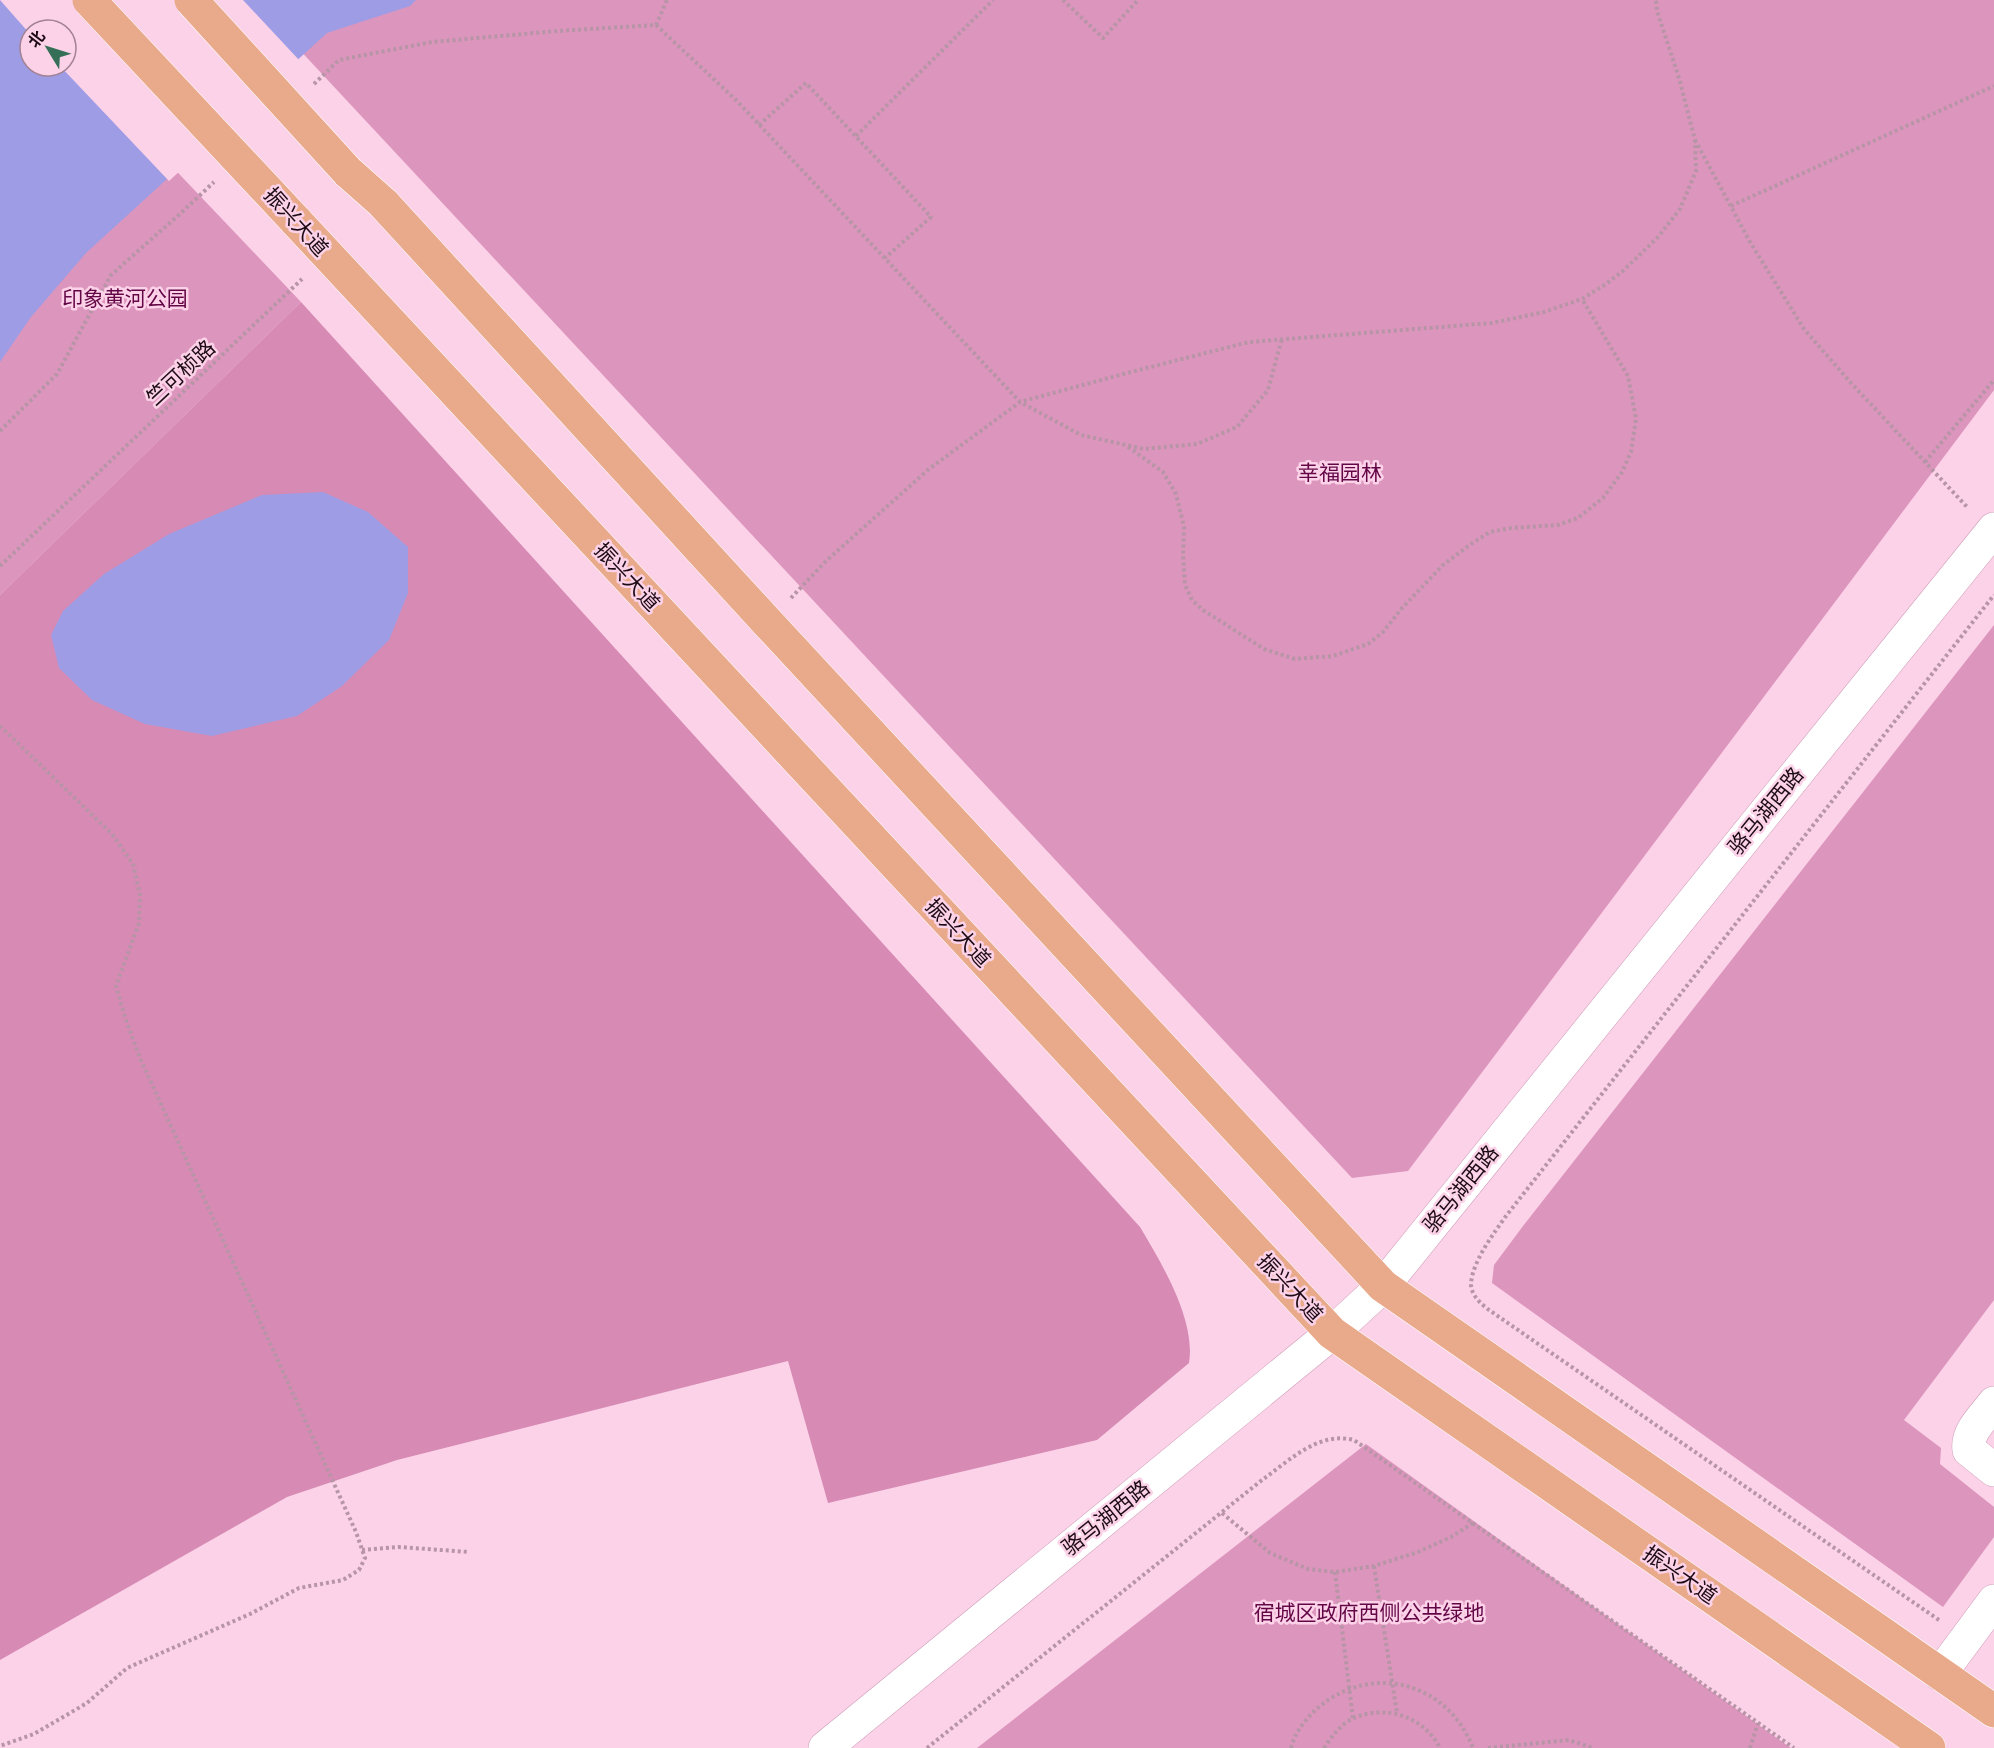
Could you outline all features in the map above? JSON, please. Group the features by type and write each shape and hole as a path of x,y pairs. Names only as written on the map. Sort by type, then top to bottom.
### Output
{"main road":[{"name":"振兴大道","path":"89,0 1332,1333 1929,1748"},
{"path":"191,0 348,172 383,203 767,622 1383,1286 1940,1674 1992,1705"}],"street":[{"name":"骆马湖西路","path":"825,1748 1332,1333 1383,1286 1993,531"},
{"path":"1994,1403 1973,1430 1968,1441 1969,1450 1994,1470"},
{"path":"1940,1674 1994,1601"}],"path":[{"path":"656,25 667,0"},
{"path":"856,136 993,0"},
{"path":"1063,0 1103,38 1138,0"},
{"path":"767,622 826,561 929,469 1020,402 1249,342 1492,323 1544,312 1582,299 1624,270 1658,237 1680,209 1696,171 1695,140 1679,78 1657,11 1656,0"},
{"path":"314,84 339,60 432,42 656,25 736,100 1020,402 1081,435 1144,449 1197,444 1237,427 1268,390 1282,339"},
{"path":"759,125 806,83 931,217 885,258"},
{"path":"1731,206 1994,86"},
{"path":"1695,140 1750,242 1804,329 1851,383 1993,531"},
{"path":"0,431 57,374 111,275 215,180"},
{"name":"竺可桢路","path":"0,566 327,256"},
{"path":"1125,445 1163,472 1176,494 1184,527 1185,585 1192,600 1203,610 1264,648 1295,659 1333,656 1368,644 1383,632 1402,608 1443,565 1471,544 1491,532 1511,528 1558,525 1578,518 1603,498 1622,472 1631,452 1636,419 1628,376 1582,299"},
{"path":"1925,462 1994,380"},
{"path":"1966,1638 1489,1310 1477,1300 1471,1285 1477,1265 1487,1245 1506,1216 1994,595"},
{"path":"0,726 112,834 133,864 140,895 139,923 116,986 125,1017 140,1058 356,1532 365,1558 359,1570 343,1580 299,1588 250,1614 127,1668 87,1703 34,1734 0,1746"},
{"path":"927,1748 1222,1512 1305,1449 1326,1439 1343,1437 1354,1440 1794,1748"},
{"path":"1222,1512 1270,1553 1308,1569 1335,1572 1374,1566 1418,1552 1451,1537 1473,1523"},
{"path":"363,1550 399,1547 469,1552"},
{"path":"1374,1566 1397,1713"},
{"path":"1335,1572 1353,1719"},
{"path":"1291,1748 1309,1715 1333,1695 1361,1684 1392,1682 1422,1690 1448,1708 1468,1734 1473,1748"},
{"path":"1324,1748 1335,1732 1353,1719 1375,1713 1397,1713 1418,1722 1434,1737 1440,1748"},
{"path":"1750,1748 1758,1723"},
{"path":"1488,1748 1569,1740 1593,1748"}],"green space":[{"name":"印象黄河公园","path":"0,0 14,0 24,18 18,18 18,78 78,78 78,68 301,302 0,595"},
{"name":"幸福园林","path":"253,0 1994,0 1994,390 1408,1171 1352,1178"},
{"path":"1994,625 1994,1300 1904,1420 1941,1448 1940,1464 1994,1507 1994,1537 1943,1607 1492,1283 1494,1265 1523,1226"},
{"name":"宿城区政府西侧公共绿地","path":"1366,1444 1791,1748 977,1748"}],"shaded area":[{"path":"0,0 416,0 410,6 327,33 86,253 31,317 0,362"},
{"path":"301,302 1140,1227 1167,1275 1182,1311 1190,1346 1189,1363 1097,1440 828,1503 788,1361 397,1460 287,1497 0,1660 0,595"},
{"path":"323,492 368,512 408,547 408,593 389,640 342,686 297,716 212,736 145,724 92,700 59,668 51,635 63,611 104,574 169,534 262,495"}],"pier":[{"path":"0,0 243,0 300,61 169,181 71,78 78,78 78,18 18,18 18,20"}]}
